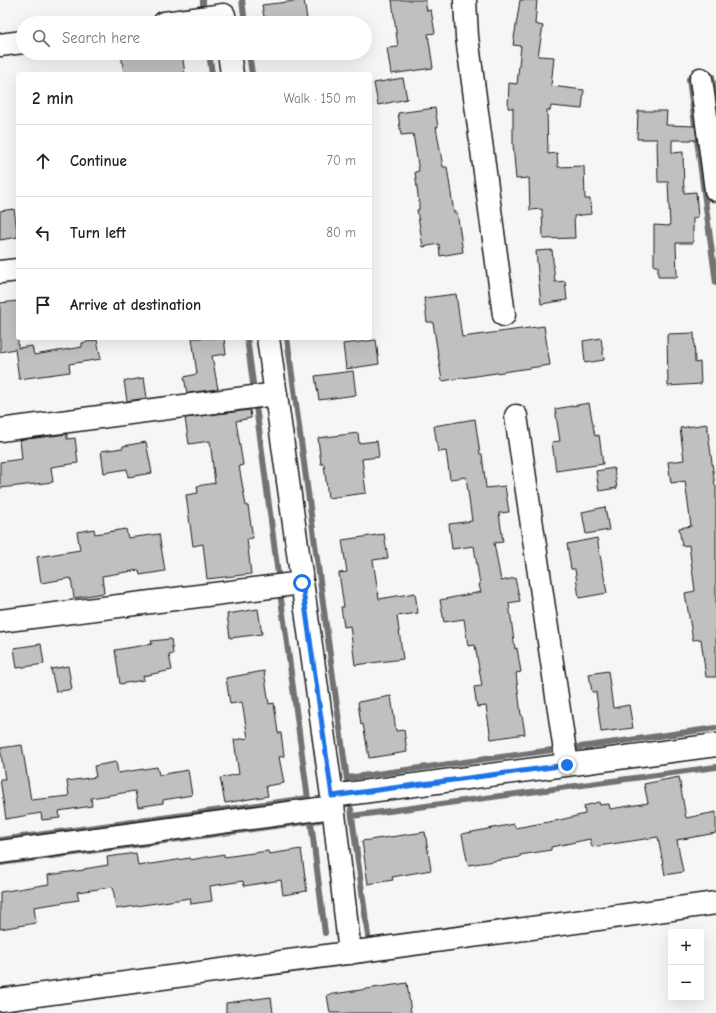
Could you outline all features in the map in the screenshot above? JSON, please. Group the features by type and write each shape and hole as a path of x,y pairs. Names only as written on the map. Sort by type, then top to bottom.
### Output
{"street":[{"path":"465,0 467,37 504,315"},
{"path":"206,16 224,13"},
{"path":"0,45 16,43"},
{"path":"230,60 232,72"},
{"path":"701,79 716,190"},
{"path":"0,272 16,270"},
{"path":"268,340 333,802 350,953"},
{"path":"0,430 276,394"},
{"path":"516,416 567,765"},
{"path":"0,621 302,583"},
{"path":"0,852 567,765 716,745"},
{"path":"0,1000 716,903"}],"building":[{"path":"304,0 307,16 264,16 262,5"},
{"path":"392,0 425,0 427,11 431,10 435,33 428,34 433,68 391,74 387,48 398,47"},
{"path":"520,0 537,0 535,24 543,26 538,56 554,57 551,86 584,90 582,109 551,106 550,111 547,110 548,154 557,153 558,167 584,166 585,199 590,199 591,214 574,216 575,238 543,239 542,209 530,210 529,178 516,179 513,144 513,108 508,108 509,83 517,84 521,46 513,45"},
{"path":"122,60 183,60 185,72 124,72"},
{"path":"403,78 407,99 378,105 374,83"},
{"path":"435,108 438,127 436,127 443,167 447,167 454,213 457,212 463,252 440,256 439,244 423,247 417,210 419,210 419,203 415,172 419,171 413,134 401,135 398,113"},
{"path":"638,111 667,111 666,125 695,126 697,140 672,140 672,153 683,152 684,193 696,192 698,217 693,218 693,243 676,243 677,277 658,277 658,266 654,266 654,225 670,226 668,182 658,182 657,139 637,139"},
{"path":"14,209 16,237 0,240 0,211"},
{"path":"552,250 555,282 565,281 567,300 541,304 536,251"},
{"path":"456,294 462,337 544,326 550,365 442,381 433,322 427,322 424,298"},
{"path":"16,301 16,340 18,340 18,348 32,346 34,355 82,347 82,343 97,340 101,359 69,364 70,372 19,379 15,349 0,352 0,303"},
{"path":"694,333 695,363 700,362 701,384 668,386 667,334"},
{"path":"601,338 604,360 585,363 583,341"},
{"path":"192,340 224,340 226,354 212,356 218,389 187,393 184,377 197,374"},
{"path":"376,340 379,364 346,369 343,344"},
{"path":"353,371 356,395 319,400 315,376"},
{"path":"144,378 147,398 127,401 124,381"},
{"path":"589,403 595,436 599,435 603,464 556,471 552,442 560,441 555,409"},
{"path":"250,410 251,418 236,421 243,465 239,466 253,538 247,539 251,574 207,579 203,544 193,546 186,495 198,493 197,486 215,483 210,441 189,444 185,418"},
{"path":"475,419 480,454 482,454 486,488 505,486 509,512 499,513 503,542 494,543 501,581 515,578 520,601 509,603 515,649 517,648 521,672 516,673 525,734 491,739 486,706 477,707 474,687 482,686 475,645 468,646 464,619 444,622 440,600 481,592 474,546 452,549 449,524 472,521 466,477 450,479 446,451 438,452 434,426"},
{"path":"707,424 716,486 716,677 706,677 701,639 693,640 685,593 695,591 689,545 682,546 679,528 691,526 685,481 671,483 668,462 684,460 680,428"},
{"path":"358,433 359,443 377,441 379,457 362,459 366,493 328,498 324,464 321,464 318,438"},
{"path":"67,434 67,439 75,438 78,463 51,467 53,482 0,488 0,462 22,459 20,440"},
{"path":"146,442 152,473 128,477 127,469 104,473 101,451 123,448 123,446"},
{"path":"614,468 617,488 599,491 596,471"},
{"path":"605,507 609,530 586,534 582,512"},
{"path":"94,529 95,534 126,529 128,538 159,534 165,571 140,575 139,570 102,576 104,593 74,598 71,578 41,583 37,557 80,550 77,532"},
{"path":"384,534 388,558 373,560 379,599 415,593 418,613 397,616 403,659 355,665 350,626 344,627 341,607 344,607 339,573 347,572 342,540"},
{"path":"597,538 607,593 579,598 575,569 571,569 567,544"},
{"path":"258,609 262,634 230,638 227,614"},
{"path":"171,639 173,654 169,655 172,670 143,676 144,680 120,684 115,650 152,644 151,641"},
{"path":"41,644 44,664 17,668 14,648"},
{"path":"68,666 72,689 56,692 51,669"},
{"path":"264,671 269,704 274,703 278,733 281,733 284,756 279,757 284,783 266,786 268,796 225,803 220,778 239,774 234,740 248,738 242,702 230,704 226,678"},
{"path":"608,671 613,708 629,705 633,728 601,732 596,692 592,692 589,674"},
{"path":"391,696 396,731 404,730 407,752 369,758 363,724 361,725 358,702"},
{"path":"22,745 31,800 69,796 67,781 96,777 94,766 116,762 118,773 157,767 159,775 188,770 192,795 163,800 163,803 138,807 135,791 91,798 92,806 59,811 60,818 42,820 41,813 6,819 0,779 5,779 0,748"},
{"path":"679,777 686,818 716,812 716,833 677,840 683,872 665,875 658,837 592,847 590,839 551,847 551,850 520,855 520,857 468,865 462,834 514,824 515,828 560,820 585,814 584,806 599,802 600,805 609,804 610,809 648,803 644,784"},
{"path":"425,832 431,870 392,877 393,880 368,884 362,841"},
{"path":"301,849 307,891 283,895 281,880 244,886 243,881 210,886 212,901 191,904 190,898 116,909 113,887 77,892 79,900 34,907 36,923 0,929 0,892 49,884 48,875 108,865 107,857 136,853 138,866 190,858 190,860 224,854 224,857 268,851 269,854"},
{"path":"407,983 411,1013 330,1013 327,995"},
{"path":"271,997 273,1013 226,1013 226,1003"}],"waterway":[{"path":"203,0 203,6"},
{"path":"242,0 244,16"},
{"path":"210,60 212,72"},
{"path":"250,60 252,72"},
{"path":"712,76 716,107"},
{"path":"689,79 716,283"},
{"path":"247,340 278,574"},
{"path":"287,340 347,780"},
{"path":"281,599 308,799"},
{"path":"573,748 716,728"},
{"path":"347,778 552,750"},
{"path":"352,816 716,767"},
{"path":"0,840 308,798"},
{"path":"351,809 368,936"},
{"path":"0,863 320,820"},
{"path":"311,822 325,933"}],"route":[{"path":"302,583 332,796 567,765"}]}
